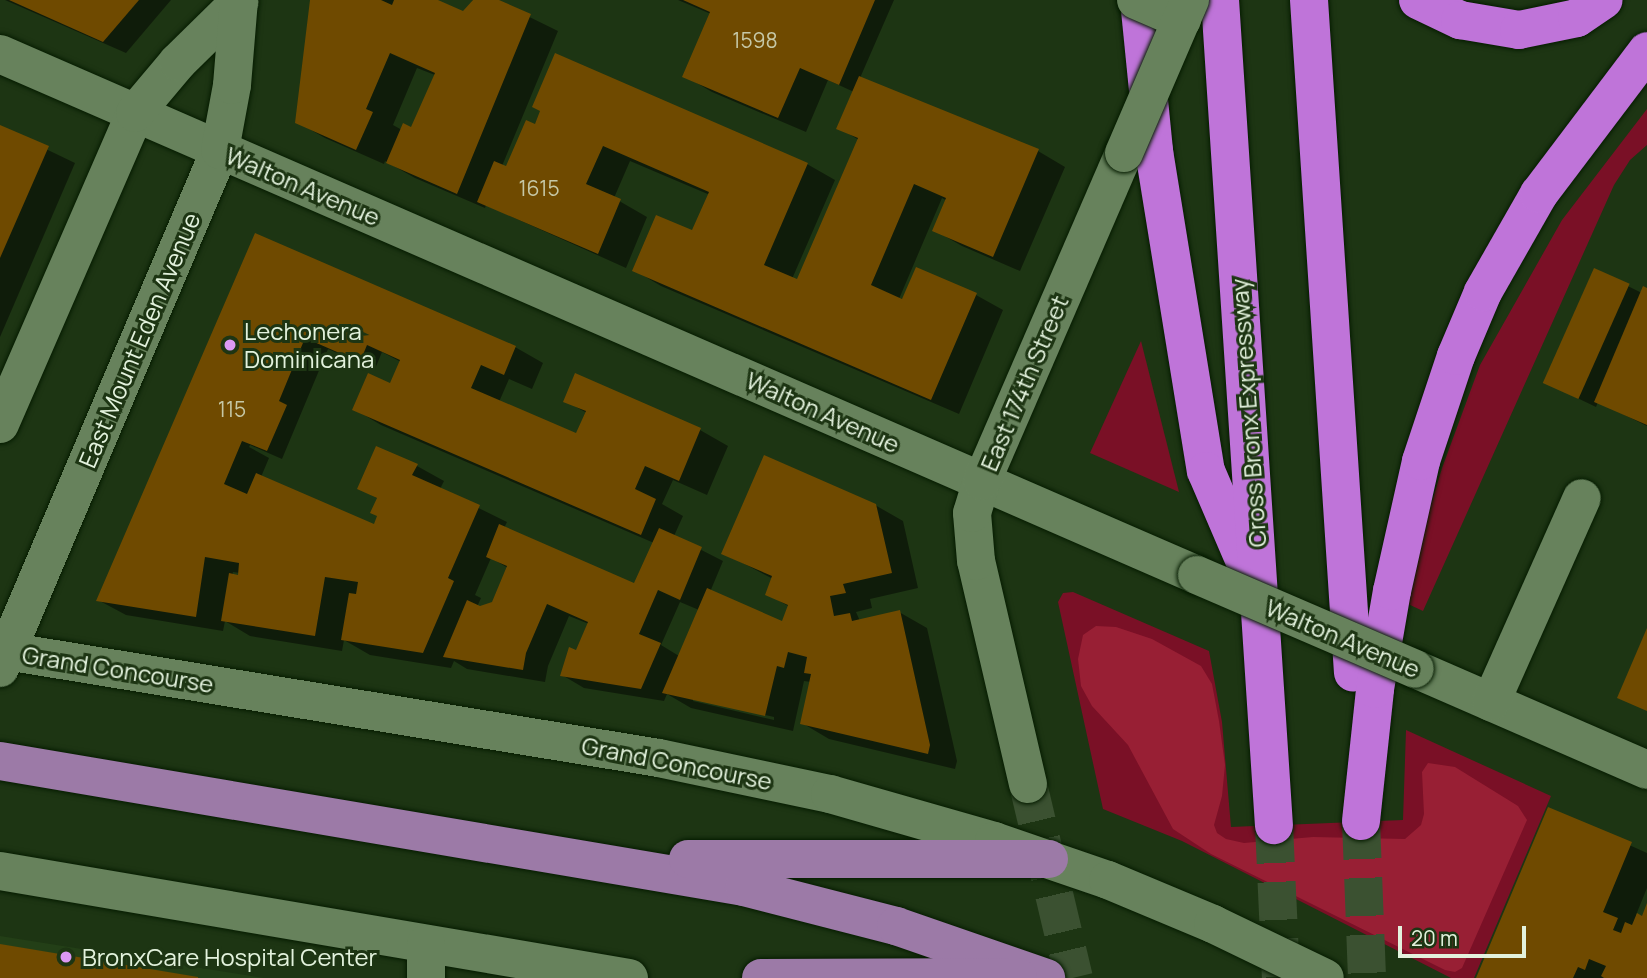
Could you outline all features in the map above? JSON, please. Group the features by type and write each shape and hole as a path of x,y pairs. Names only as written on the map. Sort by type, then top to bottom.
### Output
{"highway":[{"path":"1138,0 1154,151 1206,471 1260,595"},
{"name":"Cross Bronx Expressway","path":"1220,0 1274,825"},
{"path":"1309,0 1361,821 1375,689 1392,591 1421,461 1455,356 1483,292 1539,194 1642,58"},
{"path":"1418,0 1460,20 1519,30 1577,18 1604,0"}],"main road":[{"path":"0,761 719,882 821,905 934,938 1045,978"},
{"path":"590,859 1049,859"},
{"path":"761,978 1045,978"}],"street":[{"path":"1138,0 1186,10"},
{"name":"East Mount Eden Avenue","path":"0,424 135,113 178,62 239,1"},
{"name":"East Mount Eden Avenue","path":"2,656 220,150 232,85 239,1"},
{"name":"East 174th Street","path":"1028,784 973,545 972,513 982,481 1186,10"},
{"name":"Walton Avenue","path":"0,54 1647,770"},
{"path":"1491,702 1582,498"},
{"name":"Grand Concourse","path":"2,656 715,768 885,809 1049,859 1155,898 1325,978"},
{"path":"0,872 426,961 629,978"}],"shaded area":[{"path":"1647,109 1647,145 1630,160 1614,185 1423,611 1408,604 1425,525 1442,468 1480,365 1562,220"},
{"path":"1141,341 1179,492 1090,453"},
{"path":"1073,592 1209,651 1222,722 1231,827 1403,820 1406,730 1551,796 1474,978 1451,978 1182,841 1103,809 1058,602 1063,593"},
{"path":"1096,626 1116,627 1152,639 1201,666 1212,684 1225,765 1222,796 1214,825 1217,833 1226,839 1244,843 1313,837 1405,839 1421,825 1424,814 1422,772 1428,763 1455,767 1518,806 1527,820 1462,968 1455,972 1445,970 1211,854 1173,829 1128,745 1092,706 1081,686 1078,659 1083,635"},
{"name":"BronxCare Hospital Center","path":"0,936 264,978 0,978"}],"building":[{"path":"9,0 139,0 103,42"},
{"path":"310,0 381,0 392,5 394,0 438,0 463,11 473,0 499,0 531,14 457,194 386,163 403,123 411,127 435,73 390,53 366,109 373,112 356,150 295,123"},
{"path":"683,0 875,0 839,85 800,68 778,118 682,77 710,12"},
{"path":"555,53 808,163 764,265 797,279 858,138 836,129 859,76 1039,149 993,257 932,231 946,198 914,184 871,285 902,299 916,267 977,293 931,400 632,271 656,215 692,230 709,192 603,146 586,184 621,199 598,254 477,202 494,161 506,166 526,120 535,124 540,111 532,107"},
{"path":"0,125 49,146 0,258"},
{"path":"255,233 516,346 504,375 481,365 471,388 576,433 586,411 563,402 575,373 701,428 679,481 645,466 635,489 656,499 641,535 352,410 368,373 390,383 400,360 367,345 360,362 305,338 279,401 287,405 267,451 242,441 224,484 247,494 256,473 374,524 377,516 370,513 377,498 357,489 376,446 418,464 412,475 480,505 448,578 454,581 423,653 341,640 349,593 356,594 358,582 325,577 315,636 221,621 229,573 238,575 239,563 205,557 196,617 96,601"},
{"path":"1594,268 1630,284 1578,399 1543,383"},
{"path":"1643,286 1647,288 1647,425 1594,402"},
{"path":"764,455 876,504 892,573 843,584 846,593 830,596 834,616 850,613 852,621 900,610 930,745 928,754 800,724 811,674 804,673 807,657 788,652 784,668 777,666 765,716 662,693 707,588 782,621 788,605 765,595 772,576 721,554"},
{"path":"499,524 634,583 659,528 702,547 680,600 658,590 639,634 661,643 641,689 560,676 569,647 576,650 588,622 547,604 526,653 523,670 443,657 467,600 480,606 492,602 507,566 486,557"},
{"path":"1647,628 1647,711 1617,698"},
{"path":"1548,807 1632,842 1603,912 1618,918 1613,930 1621,933 1625,922 1632,925 1637,913 1642,916 1647,903 1647,978 1604,978 1601,976 1606,966 1589,959 1585,970 1578,967 1573,978 1476,978"},
{"name":"BronxCare Hospital Center","path":"0,944 198,977 198,978 0,978"}],"tunnel":[{"path":"1028,784 1074,978"},
{"path":"1361,821 1367,978"},
{"path":"1274,825 1281,978"}],"place":[{"name":"Lechonera Dominicana","path":"230,345"},
{"name":"BronxCare Hospital Center","path":"66,957"}]}
